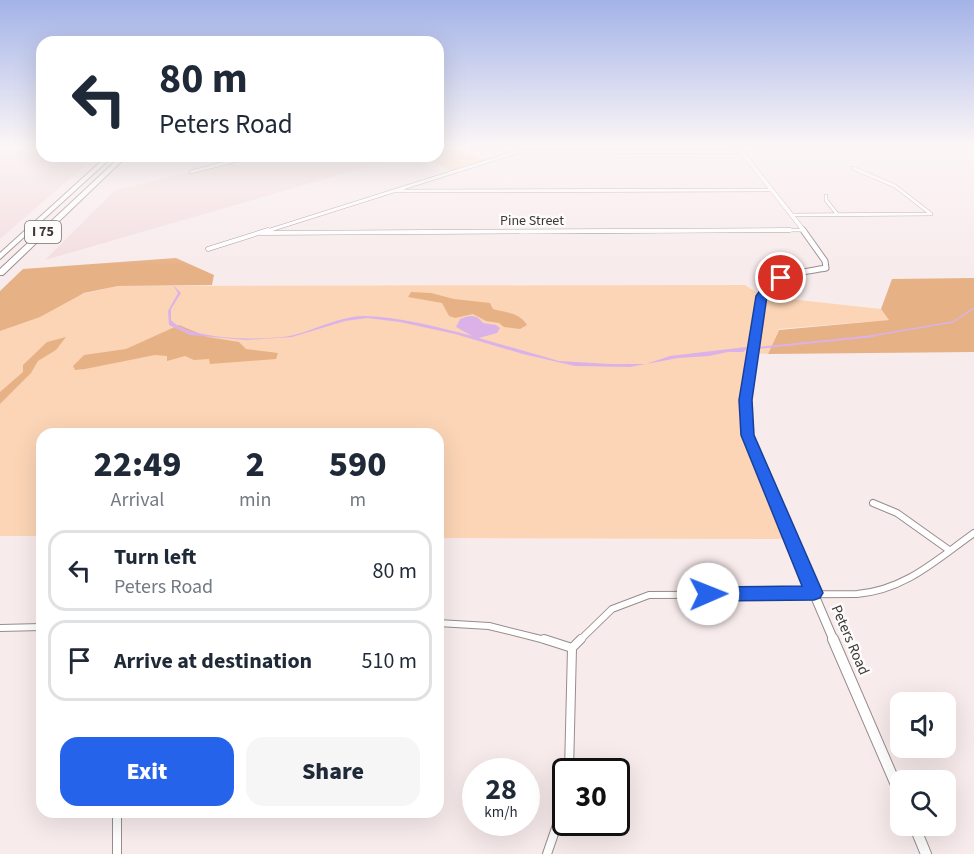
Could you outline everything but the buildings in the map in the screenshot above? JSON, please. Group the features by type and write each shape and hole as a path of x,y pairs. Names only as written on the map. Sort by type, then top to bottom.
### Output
{"highway":[{"name":"I 75","path":"0,257 76,187"},
{"name":"I 75","path":"0,273 91,187"}],"street":[{"path":"208,249 405,187"},
{"name":"Peters Road","path":"769,187 793,215 825,261 826,268 781,278 769,284 762,296 745,400 747,435 890,771"},
{"path":"793,215 931,214 910,196 895,187"},
{"path":"393,191 771,190"},
{"path":"826,196 826,200 837,214"},
{"name":"Pine Street","path":"261,233 802,230"},
{"path":"873,503 897,513 950,550"},
{"path":"569,758 573,648 612,609 649,595 857,594 889,589 974,533"},
{"path":"444,623 467,622 515,631 573,648"},
{"path":"0,628 36,627"},
{"path":"116,853 117,818"},
{"path":"547,854 553,836"},
{"path":"919,836 926,854"}],"shaded area":[{"path":"0,187 60,187 0,239"},
{"path":"130,187 298,187 45,260 114,191"},
{"path":"176,258 214,275 212,285 118,286 84,293 40,317 0,331 0,291 23,269"},
{"path":"974,278 974,352 768,354 779,330 889,320 881,309 892,279"},
{"path":"173,285 181,293 171,309 171,320 180,327 211,336 282,337 347,318 364,316 405,320 472,336 456,327 460,319 473,316 483,323 500,328 497,333 479,338 559,361 646,364 630,367 575,366 523,354 455,334 400,322 367,318 345,321 292,337 246,340 190,335 169,325 168,311 178,293"},
{"path":"745,285 762,296 881,309 890,320 779,329 768,354 753,353 745,400 748,435 790,539 444,538 444,428 36,428 36,536 0,536 0,321 23,307 118,286"},
{"path":"411,292 490,303 493,309 516,315 527,325 520,329 504,327 473,314 455,318 449,316 442,303 408,297"},
{"path":"179,325 208,337 239,342 246,349 278,353 276,359 210,364 209,359 194,360 185,356 167,361 167,356 155,355 85,369 75,370 73,366 84,355 126,349"},
{"path":"66,337 56,350 38,361 31,373 0,404 0,392 23,372 23,365 47,342"},
{"path":"746,347 747,349 743,352 678,358 646,364 670,356"}],"waterway":[{"path":"866,337 953,322 974,308"},
{"path":"866,337 874,336"},
{"path":"747,349 866,337"},
{"path":"859,338 866,337"}],"route":[{"path":"708,594 814,593 747,435 745,400 758,314 765,289 769,284 781,278"}]}
